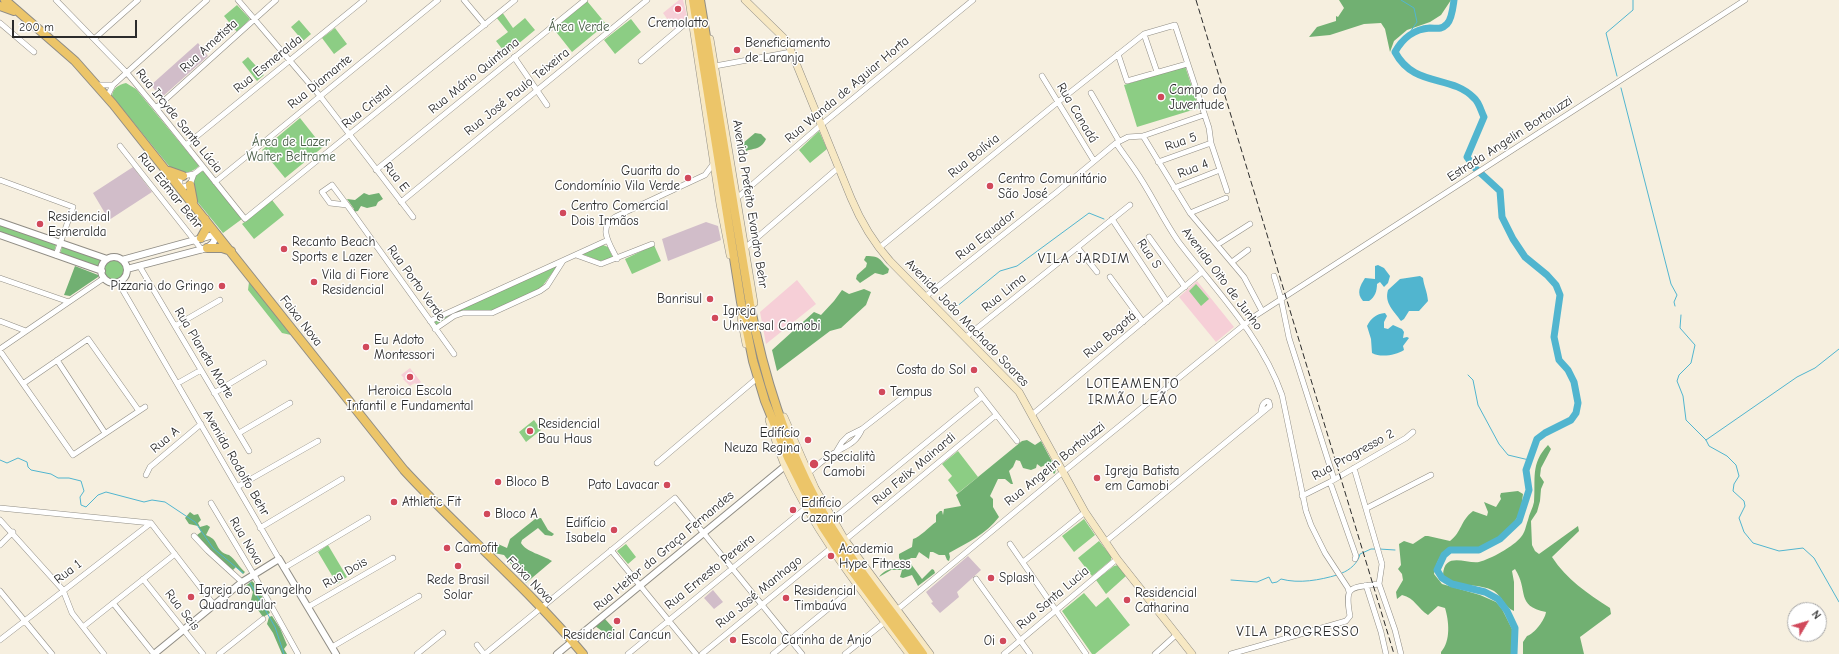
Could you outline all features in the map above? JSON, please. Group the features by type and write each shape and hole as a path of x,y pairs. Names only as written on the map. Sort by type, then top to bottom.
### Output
{"highway":[{"name":"Faixa Nova","path":"5,0 74,61 97,85 180,186 404,470 444,512 542,608 583,654"},
{"name":"Avenida Prefeito Evandro Behr","path":"693,0 715,90 760,348 771,393 817,503 880,595 907,630 923,654"},
{"name":"Avenida Prefeito Evandro Behr","path":"700,0 708,111 748,339 765,401 788,466 822,526 847,564 914,654"},
{"path":"0,6 21,14"},
{"path":"699,65 703,45"},
{"path":"703,45 715,66 715,90"},
{"path":"708,111 716,114 721,128"},
{"path":"168,171 183,176"},
{"path":"190,185 195,205"},
{"path":"198,239 206,229 206,219"},
{"path":"728,244 736,272"},
{"path":"205,249 222,248 231,251"},
{"path":"748,339 754,346 760,348"},
{"path":"765,401 772,428"},
{"path":"788,466 805,472"},
{"path":"817,503 833,519 843,541"},
{"path":"806,508 822,526"},
{"path":"880,595 898,609 907,630"}],"main road":[{"name":"Avenida Prefeito Evandro Behr","path":"689,0 708,111 717,182 743,332 755,380 772,428 806,508 831,548 857,585 909,654"},
{"name":"Avenida Prefeito Evandro Behr","path":"704,0 760,348"},
{"name":"Avenida João Machado Soares","path":"745,0 783,37 791,52 858,216 879,248 1020,392 1085,512 1117,559 1192,654"},
{"name":"Avenida Prefeito Evandro Behr","path":"805,472 833,519"},
{"name":"Avenida Prefeito Evandro Behr","path":"843,541 898,609 930,654"}],"street":[{"name":"Rua Ircyde Santa Lúcia","path":"56,0 127,73 245,219"},
{"path":"94,39 138,0"},
{"path":"107,97 113,85 208,0"},
{"name":"Rua E","path":"238,0 256,19 320,96 413,217"},
{"name":"Rua Ametista","path":"156,108 276,0"},
{"name":"Rua Esmeralda","path":"186,145 364,0"},
{"name":"Rua Diamante","path":"215,182 438,0"},
{"path":"464,0 485,25"},
{"name":"Rua Cristal","path":"245,219 515,0"},
{"name":"Rua Mário Quintana","path":"376,170 585,0"},
{"path":"637,0 641,5"},
{"name":"Rua José Paulo Teixeira","path":"401,202 647,0"},
{"name":"Rua Wanda de Aguiar Horta","path":"737,198 821,125 973,0"},
{"name":"Estrada Angelin Bortoluzzi","path":"1287,296 1745,0"},
{"path":"641,61 692,18"},
{"path":"0,23 34,52"},
{"path":"1157,72 1144,34 1175,25 1207,124 1211,143 1228,191"},
{"name":"Rua Bolívia","path":"879,248 1144,34"},
{"path":"715,66 791,52"},
{"path":"1118,54 1127,81 1187,64"},
{"path":"514,58 547,104"},
{"name":"Rua Canadá","path":"1042,76 1094,161"},
{"path":"97,85 113,85"},
{"name":"Avenida Oito de Junho","path":"1091,93 1117,142 1136,170 1165,221 1202,272 1245,324 1278,382 1282,394 1302,496 1311,525 1349,592"},
{"name":"Rua Equador","path":"926,296 1117,142 1128,137 1142,136 1204,115"},
{"path":"1142,136 1190,213 1244,277 1262,311"},
{"name":"Rua 5","path":"1158,162 1211,143"},
{"name":"Rua Edmar Behr","path":"120,146 205,249"},
{"path":"617,258 608,240 605,228 610,220 705,175 710,170 714,162"},
{"path":"194,174 190,185 183,187 180,186 180,179 183,176 194,174 203,167"},
{"path":"745,248 838,168"},
{"name":"Rua 4","path":"1174,188 1220,170"},
{"path":"705,175 717,182"},
{"path":"0,180 73,207 56,255"},
{"name":"Rua Porto Verde","path":"347,205 330,203 322,192 332,185 347,205 430,321 435,329 454,354"},
{"path":"1190,213 1226,198"},
{"name":"Rua Lima","path":"966,337 1130,205"},
{"name":"Rua S","path":"1112,219 1167,302"},
{"path":"0,222 107,259 117,257 122,260 127,269 126,275 118,282 108,281 104,278 102,271 104,262 107,259"},
{"path":"1217,245 1250,224"},
{"path":"122,260 217,234"},
{"path":"127,269 140,267 205,249 213,242 217,234"},
{"path":"0,235 102,271"},
{"path":"1149,237 1185,287"},
{"path":"430,321 608,240"},
{"path":"576,254 601,264 652,244"},
{"path":"1078,248 1097,272"},
{"path":"1232,262 1248,250"},
{"path":"435,329 454,316 463,313 492,313 540,291 547,286 564,260"},
{"name":"Rua Planeta Marte","path":"140,267 249,451"},
{"name":"Rua Bogotá","path":"1033,414 1202,272"},
{"path":"1274,276 1281,299 1289,338 1356,556 1355,559"},
{"path":"1110,277 1143,322"},
{"path":"0,278 69,302"},
{"path":"104,278 0,350 73,455 145,407"},
{"name":"Avenida Rodolfo Behr","path":"118,282 178,383 260,528 336,654"},
{"name":"Rua Angelin Bortoluzzi","path":"898,609 1245,324 1262,311 1287,296"},
{"path":"175,326 220,300"},
{"path":"0,321 26,331"},
{"path":"24,384 88,339 139,411"},
{"path":"57,360 105,433"},
{"path":"214,393 264,363"},
{"path":"178,383 201,370"},
{"path":"657,463 755,380"},
{"path":"977,390 1017,441"},
{"path":"805,472 836,452 845,439 862,429 907,394"},
{"path":"833,519 982,397"},
{"path":"239,434 290,403"},
{"path":"1105,542 1261,412"},
{"name":"Rua Felix Mainardi","path":"843,541 996,415"},
{"name":"Rua A","path":"146,475 150,466 201,424"},
{"name":"Rua Progresso 2","path":"1302,496 1332,481 1406,438 1413,432"},
{"path":"237,487 318,441"},
{"name":"Rua Heitor da Graça Fernandes","path":"557,654 703,532 788,466"},
{"path":"1354,468 1367,508 1382,564 1379,584 1395,630 1400,654"},
{"path":"1367,508 1431,475"},
{"path":"260,528 342,479"},
{"path":"477,645 485,654 675,498 802,654"},
{"name":"Rua Nova","path":"211,504 254,575 298,654"},
{"path":"0,508 151,523 214,605"},
{"name":"Rua Ernesto Pereira","path":"628,654 806,508"},
{"path":"1023,562 1085,512"},
{"path":"284,568 368,518"},
{"path":"0,520 13,532 63,590 72,613 104,654"},
{"name":"Rua 1","path":"0,640 151,523"},
{"path":"0,545 13,532"},
{"path":"194,536 242,582"},
{"path":"1010,544 1086,654"},
{"name":"Rua José Manhago","path":"702,654 831,548"},
{"path":"611,550 696,654"},
{"path":"83,627 175,554"},
{"name":"Rua Dois","path":"308,607 393,558"},
{"name":"Rua Santa Lucia","path":"1004,654 1117,559"},
{"path":"113,603 154,654 242,582 279,560"},
{"name":"Rua Seis","path":"143,579 203,654"},
{"path":"976,579 1030,654"},
{"path":"1231,654 1346,621 1350,616 1347,596 1349,592 1356,587 1379,584"},
{"path":"773,654 857,585"},
{"path":"1366,586 1381,632 1386,654"},
{"path":"0,590 40,638 50,653"},
{"path":"332,647 419,596"},
{"path":"219,654 263,619"},
{"path":"845,654 885,622"},
{"path":"418,654 443,633"},
{"path":"1155,654 1177,634"}],"shaded area":[{"path":"679,0 683,0 688,20 675,30 663,13"},
{"path":"198,43 208,56 161,98 151,85"},
{"path":"133,167 152,192 109,220 93,193"},
{"path":"706,222 718,226 721,240 668,261 662,239"},
{"path":"797,280 816,304 766,344 760,312"},
{"path":"1197,281 1234,327 1216,342 1179,297"},
{"name":"Heroica Escola Infantil e Fundamental","path":"410,368 421,382 417,385 415,383 410,386 401,375"},
{"path":"968,556 981,570 957,592 959,597 940,613 931,603 933,602 926,592"},
{"path":"713,590 723,602 714,609 704,598"}],"green space":[{"path":"1339,0 1451,0 1441,15 1430,22 1407,30 1394,41 1390,52 1385,29 1381,23 1364,24 1330,35 1309,37 1317,27 1336,21 1336,16 1338,17 1344,8"},
{"name":"Área Verde","path":"587,1 606,24 572,52 553,28"},
{"path":"237,5 250,19 237,32 224,16"},
{"name":"Área Verde","path":"502,12 513,28 525,18 535,30 506,54 496,41 508,32 496,17"},
{"name":"Área Verde","path":"631,19 641,32 615,54 604,40"},
{"path":"299,20 311,34 303,41 291,27"},
{"path":"335,28 347,44 334,54 322,38"},
{"path":"248,57 264,75 257,81 242,62"},
{"name":"Campo do Juventude","path":"1185,66 1199,108 1137,127 1124,85"},
{"path":"126,83 136,89 199,166 192,171 184,173 169,166 112,96 116,87"},
{"name":"Área de Lazer Walter Beltrame","path":"300,118 323,147 285,178 262,150"},
{"path":"819,131 827,149 810,163 799,150"},
{"path":"755,133 761,134 766,139 762,145 746,151 745,146 740,150 736,149"},
{"path":"203,171 242,219 223,233 196,200 192,181 197,174"},
{"path":"364,193 369,195 379,193 383,199 378,202 376,206 367,208 361,206 358,211 353,212 354,209 347,199 355,200"},
{"path":"272,200 284,215 254,239 242,224"},
{"path":"0,225 56,245 54,252 0,233"},
{"path":"603,245 608,247 613,258 600,261 582,254"},
{"path":"654,245 661,261 632,274 625,259"},
{"path":"62,247 101,260 99,268 60,255"},
{"path":"866,256 880,259 889,269 888,273 883,275 875,273 860,283 856,279 857,275 866,267 867,263 864,260"},
{"path":"114,260 121,263 124,270 121,277 114,280 107,277 104,270 107,263"},
{"path":"558,265 541,288 493,311 463,311 450,316 436,325 433,322"},
{"path":"75,266 98,275 98,277 70,296 64,295"},
{"path":"249,282 291,335 282,333 248,290"},
{"path":"1196,284 1209,299 1201,306 1189,291"},
{"path":"864,289 871,292 866,305 841,328 830,331 777,371 772,350 814,312 821,315 842,290 849,294"},
{"name":"Residencial Bau Haus","path":"534,420 541,430 526,442 519,432"},
{"path":"1027,440 1035,445 1041,441 1056,469 1054,474 1047,464 1041,467 1037,464 1036,468 1031,470 1023,468 1020,461 1016,460 1013,467 1009,471 1013,484 1005,479 998,479 990,496 993,499 993,507 999,517 994,523 976,538 949,553 949,561 945,555 939,555 933,552 930,552 929,559 919,552 916,558 911,558 908,560 922,579 932,569 934,570 935,573 918,586 912,575 903,578 900,577 902,570 891,570 879,577 885,571 903,564 899,558 899,554 912,547 913,539 922,534 936,522 936,515 940,511 942,511 943,515 944,509 961,506 956,495 1022,441"},
{"path":"1548,445 1551,449 1541,468 1540,476 1544,482 1541,489 1540,501 1537,512 1531,521 1532,545 1535,551 1539,554 1578,526 1579,531 1552,557 1564,573 1585,591 1610,608 1611,614 1580,637 1584,654 1523,654 1523,642 1527,636 1533,633 1539,626 1544,619 1546,612 1530,606 1526,601 1515,569 1512,571 1514,582 1514,611 1508,607 1494,591 1488,588 1454,582 1443,575 1444,568 1447,563 1451,561 1479,562 1496,555 1518,541 1524,531 1534,502 1536,465 1542,452"},
{"path":"958,451 978,477 958,493 948,480 952,476 942,464"},
{"path":"1518,491 1523,494 1521,510 1508,530 1489,544 1482,547 1474,549 1458,548 1448,550 1441,556 1434,574 1442,584 1480,595 1496,602 1502,609 1512,629 1512,654 1441,654 1448,637 1445,608 1438,606 1428,615 1406,596 1402,595 1397,599 1396,592 1403,580 1402,574 1398,569 1401,565 1399,544 1404,541 1413,544 1425,536 1450,541 1454,538 1473,511 1487,516 1488,512 1484,502 1496,507 1501,499 1501,493"},
{"path":"190,512 194,515 198,514 201,520 198,523 200,527 207,525 210,527 206,535 214,540 222,552 229,555 233,559 245,572 243,574 236,567 233,570 212,553 197,535 201,532 198,526 189,524 185,518"},
{"path":"541,518 548,530 554,534 552,536 545,535 538,528 522,540 521,543 527,549 552,561 526,583 504,555 494,553 492,549 498,544 507,548 510,539 535,519"},
{"path":"1084,519 1095,535 1074,552 1062,536"},
{"path":"1099,541 1111,556 1111,560 1092,576 1078,558"},
{"path":"626,544 636,557 628,564 617,551"},
{"path":"328,545 347,577 337,584 318,552"},
{"path":"1118,565 1126,576 1106,594 1096,580 1114,566"},
{"path":"252,581 257,586 270,613 263,617 251,600 253,592 251,589 247,589 243,595 239,591"},
{"path":"1084,593 1096,607 1108,597 1130,625 1095,654 1092,654 1062,611"},
{"path":"272,616 280,628 287,645 284,649 287,654 282,654 273,633 267,624 269,617"},
{"path":"605,619 615,630 615,633 607,640 602,631 595,626"}],"water":[{"path":"1378,265 1384,268 1390,276 1388,283 1384,287 1380,282 1377,284 1373,298 1369,301 1363,301 1359,292 1360,287 1365,278 1375,279 1375,266"},
{"path":"1420,276 1423,278 1428,301 1419,311 1409,311 1401,321 1387,299 1388,290 1400,279"},
{"path":"1385,313 1387,316 1384,322 1384,328 1388,329 1393,325 1402,329 1404,332 1403,338 1409,338 1403,346 1404,350 1384,356 1372,353 1371,339 1367,326 1374,317"}],"waterway":[{"path":"1401,0 1414,8 1417,22 1408,35"},
{"path":"1454,0 1449,22 1445,26 1441,28 1419,30 1405,39 1395,52 1403,63 1412,71 1422,76 1455,86 1465,91 1479,104 1484,117 1467,157 1475,168 1500,191 1502,217 1513,239 1525,257 1547,275 1556,285 1560,295 1554,337 1559,360 1568,370 1574,382 1578,403 1576,413 1571,420 1545,433 1537,439 1526,470 1529,490 1519,521 1500,539 1479,550 1450,550 1444,555 1437,570 1442,578 1452,584 1485,592 1498,599 1507,611 1515,628 1514,654"},
{"path":"1617,76 1606,33 1633,10 1633,0"},
{"path":"1621,88 1671,284 1677,295 1674,302 1675,306"},
{"path":"950,312 1000,271 1017,266 1089,213 1104,219"},
{"path":"1681,315 1680,328 1695,345 1691,363 1679,375 1677,381 1683,396 1686,420 1706,440 1709,446 1727,456 1736,465 1739,476 1734,484 1733,491 1744,501 1745,506 1739,518 1744,532 1753,543 1779,551 1803,548 1814,558 1839,602"},
{"path":"1706,440 1797,377 1815,368 1839,349"},
{"path":"1468,375 1473,380 1478,405 1499,444 1508,455 1529,460"},
{"path":"0,460 7,463 18,458 27,462 28,467 31,470 51,474 58,478 69,478 81,481 84,491 80,497 81,505 86,507 98,495 106,492 144,502 152,500 165,502 195,522 213,548 243,573"},
{"path":"1342,573 1353,566 1360,554 1371,549 1376,549"},
{"path":"1379,549 1395,550"},
{"path":"1231,580 1257,582 1269,577 1272,583 1281,579 1309,581 1337,575"},
{"path":"250,583 275,627 284,654"}],"railway":[{"path":"1196,0 1394,654"}],"place":[{"name":"Cremolatto","path":"678,9"},
{"name":"Beneficiamento de Laranja","path":"737,50"},
{"name":"Campo do Juventude","path":"1161,97"},
{"name":"Guarita do Condomínio Vila Verde","path":"688,178"},
{"name":"Centro Comunitário São José","path":"990,186"},
{"name":"Centro Comercial Dois Irmãos","path":"563,213"},
{"name":"Residencial Esmeralda","path":"40,224"},
{"name":"Recanto Beach Sports e Lazer","path":"284,249"},
{"name":"Vila di Fiore Residencial","path":"314,282"},
{"name":"Pizzaria do Gringo","path":"222,286"},
{"name":"Banrisul","path":"710,299"},
{"name":"Igreja Universal Camobi","path":"715,318"},
{"name":"Eu Adoto Montessori","path":"366,347"},
{"name":"Costa do Sol","path":"974,370"},
{"name":"Heroica Escola Infantil e Fundamental","path":"410,377"},
{"name":"Tempus","path":"882,392"},
{"name":"Residencial Bau Haus","path":"530,431"},
{"name":"Edifício Neuza Regina","path":"808,440"},
{"name":"Specialità Camobi","path":"814,464"},
{"name":"Igreja Batista em Camobi","path":"1097,478"},
{"name":"Bloco B","path":"498,482"},
{"name":"Pato Lavacar","path":"667,485"},
{"name":"Athletic Fit","path":"394,502"},
{"name":"Edifício Cazarin","path":"793,510"},
{"name":"Bloco A","path":"487,514"},
{"name":"Edifício Isabela","path":"614,530"},
{"name":"Camofit","path":"447,548"},
{"name":"Academia Hype Fitness","path":"831,556"},
{"name":"Rede Brasil Solar","path":"458,566"},
{"name":"Splash","path":"991,578"},
{"name":"Igreja do Evangelho Quadrangular","path":"191,597"},
{"name":"Residencial Timbaúva","path":"786,598"},
{"name":"Residencial Catharina","path":"1127,600"},
{"name":"Residencial Cancun","path":"617,621"},
{"name":"Escola Carinha de Anjo","path":"733,640"},
{"name":"Oi","path":"1003,641"}],"district":[{"name":"VILA JARDIM","path":"1084,259"},
{"name":"LOTEAMENTO IRMÃO LEÃO","path":"1133,392"},
{"name":"VILA PROGRESSO","path":"1298,632"}]}
